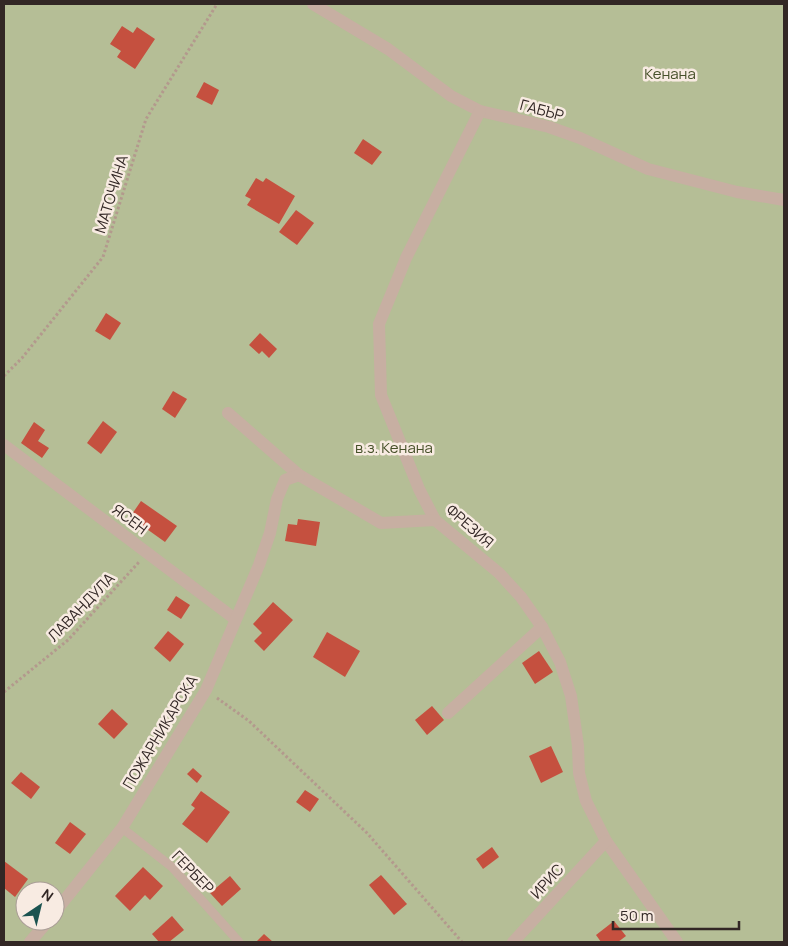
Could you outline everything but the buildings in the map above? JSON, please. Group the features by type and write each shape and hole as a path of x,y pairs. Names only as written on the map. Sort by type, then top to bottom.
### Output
{"street":[{"name":"ГАБЪР","path":"313,4 388,49 451,96 480,111 549,127 580,138 648,169 737,192 784,200"},
{"name":"ФРЕЗИЯ","path":"480,111 406,258 379,324 381,395 419,489 435,520 499,573 521,597 542,627 560,662 572,696 579,773 586,801 606,842 678,942"},
{"path":"228,413 299,475 381,523 435,520"},
{"name":"ЯСЕН","path":"4,445 235,619"},
{"name":"ПОЖАРНИКАРСКА","path":"65,899 122,828 206,690 259,565 270,534 277,499 285,480 299,475"},
{"path":"448,713 542,627"},
{"name":"ИРИС","path":"513,942 606,842"},
{"path":"30,942 39,931"}],"lane":[{"name":"ГЕРБЕР","path":"122,828 172,867 240,942"}],"path":[{"name":"МАТОЧИНА","path":"4,376 22,358 103,257 146,119 217,4"},
{"name":"ЛАВАНДУЛА","path":"4,692 68,640 148,552"},
{"path":"206,690 249,721 367,833 462,942"}],"green space":[{"name":"в.з. Кенана","path":"4,4 784,4 784,942 4,942"}],"park label":[{"name":"Кенана","path":"670,73"}]}
